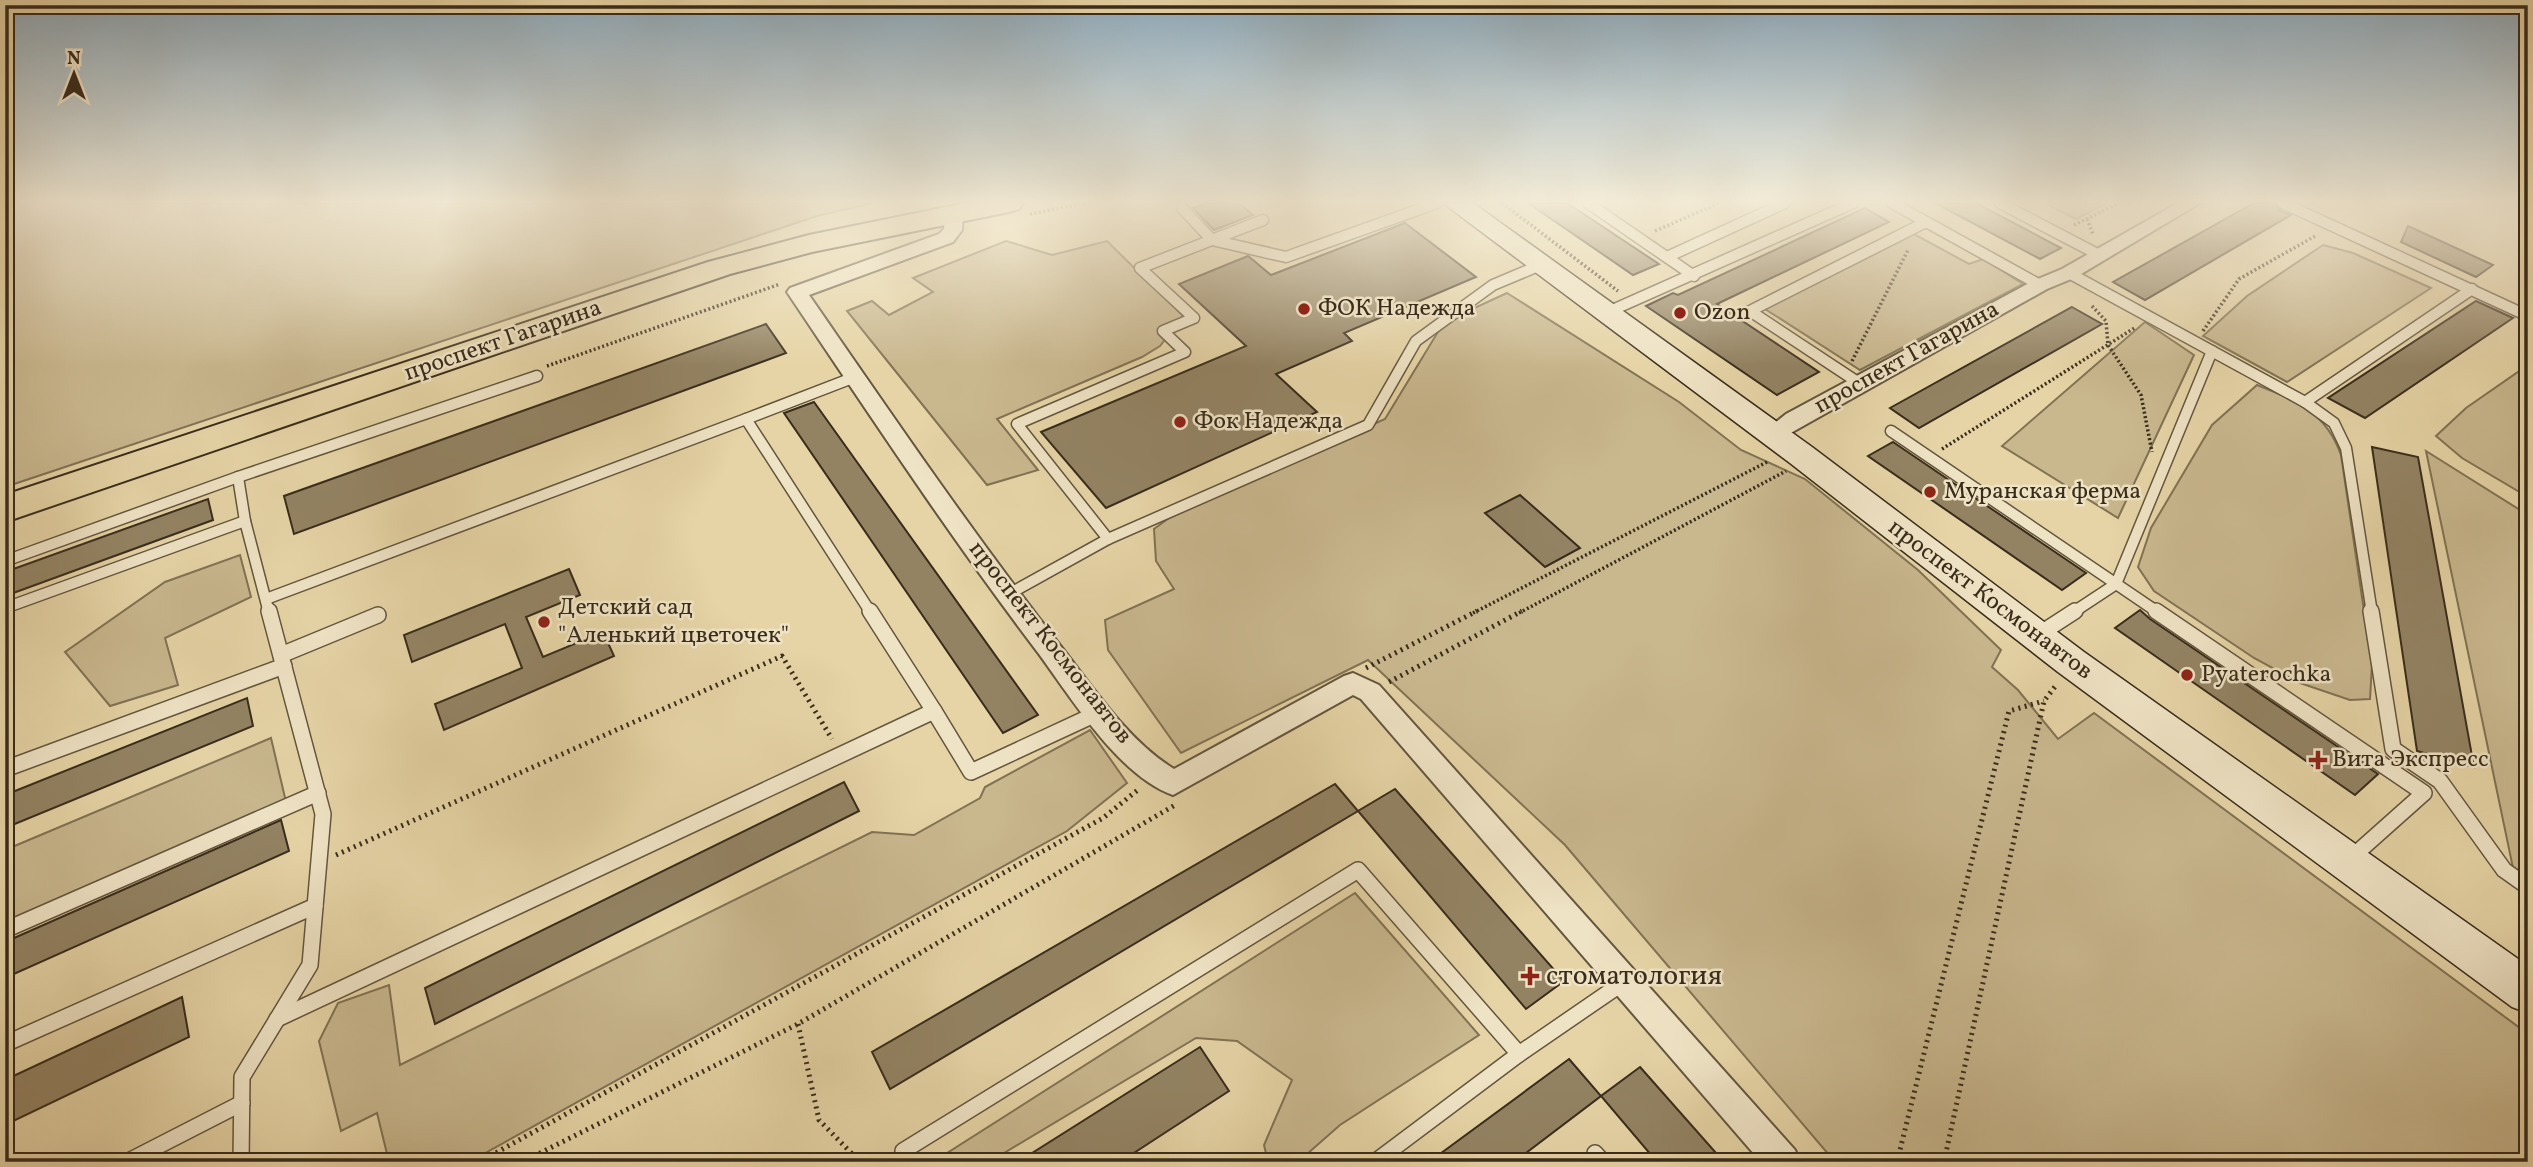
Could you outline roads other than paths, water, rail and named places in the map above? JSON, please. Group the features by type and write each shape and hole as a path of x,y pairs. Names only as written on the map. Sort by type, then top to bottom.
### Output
{"main road":[{"name":"проспект Гагарина","path":"5,509 719,268 758,257"},
{"name":"проспект Космонавтов","path":"1534,257 1608,312 1772,447 2037,635 2528,992"}],"street":[{"name":"проспект Космонавтов","path":"892,257 797,292 1007,596 1098,713 1157,775 1173,783 1353,683 1365,682 1623,982"},
{"name":"проспект Гагарина","path":"1772,447 1794,419 1854,379 2098,257"},
{"path":"1623,982 1783,1162"}],"lane":[{"path":"1108,539 1017,424 1185,352 1163,331 1194,318 1140,268 1167,257"},
{"path":"1668,257 1694,276"},
{"path":"1608,312 1734,257"},
{"path":"1854,379 1750,311 1856,257"},
{"path":"1987,257 2040,285"},
{"path":"2402,257 2528,316"},
{"path":"1007,596 1108,539 1368,425 1416,341 1493,285 1543,264"},
{"path":"2069,274 2305,402 2334,423 2347,448 2393,748 2440,781 2504,870 2528,887"},
{"path":"2305,402 2472,289"},
{"path":"2037,635 2116,584 2212,351"},
{"path":"5,561 238,477 537,376"},
{"path":"266,599 855,377"},
{"path":"746,419 971,772 1098,713"},
{"path":"1891,431 2424,793 2347,862"},
{"path":"238,477 244,521 323,814 310,965 242,1077 241,1162"},
{"path":"5,608 244,521"},
{"path":"5,769 282,660 378,615"},
{"path":"277,1019 934,711"},
{"path":"5,930 317,793"},
{"path":"903,1151 1358,870 1519,1054"},
{"path":"5,1044 315,906"},
{"path":"1375,1162 1519,1054 1623,982"},
{"path":"127,1162 242,1103"}],"place":[{"name":"ФОК Надежда","path":"1304,309"},
{"name":"Ozon","path":"1680,313"},
{"name":"Фок Надежда","path":"1180,422"},
{"name":"Муранская ферма","path":"1930,492"},
{"name":"Детский сад \"Аленький цветочек\"","path":"544,622"},
{"name":"Pyaterochka","path":"2187,675"},
{"name":"Вита Экспресс","path":"2318,760"},
{"name":"стоматология","path":"1530,976"}]}
